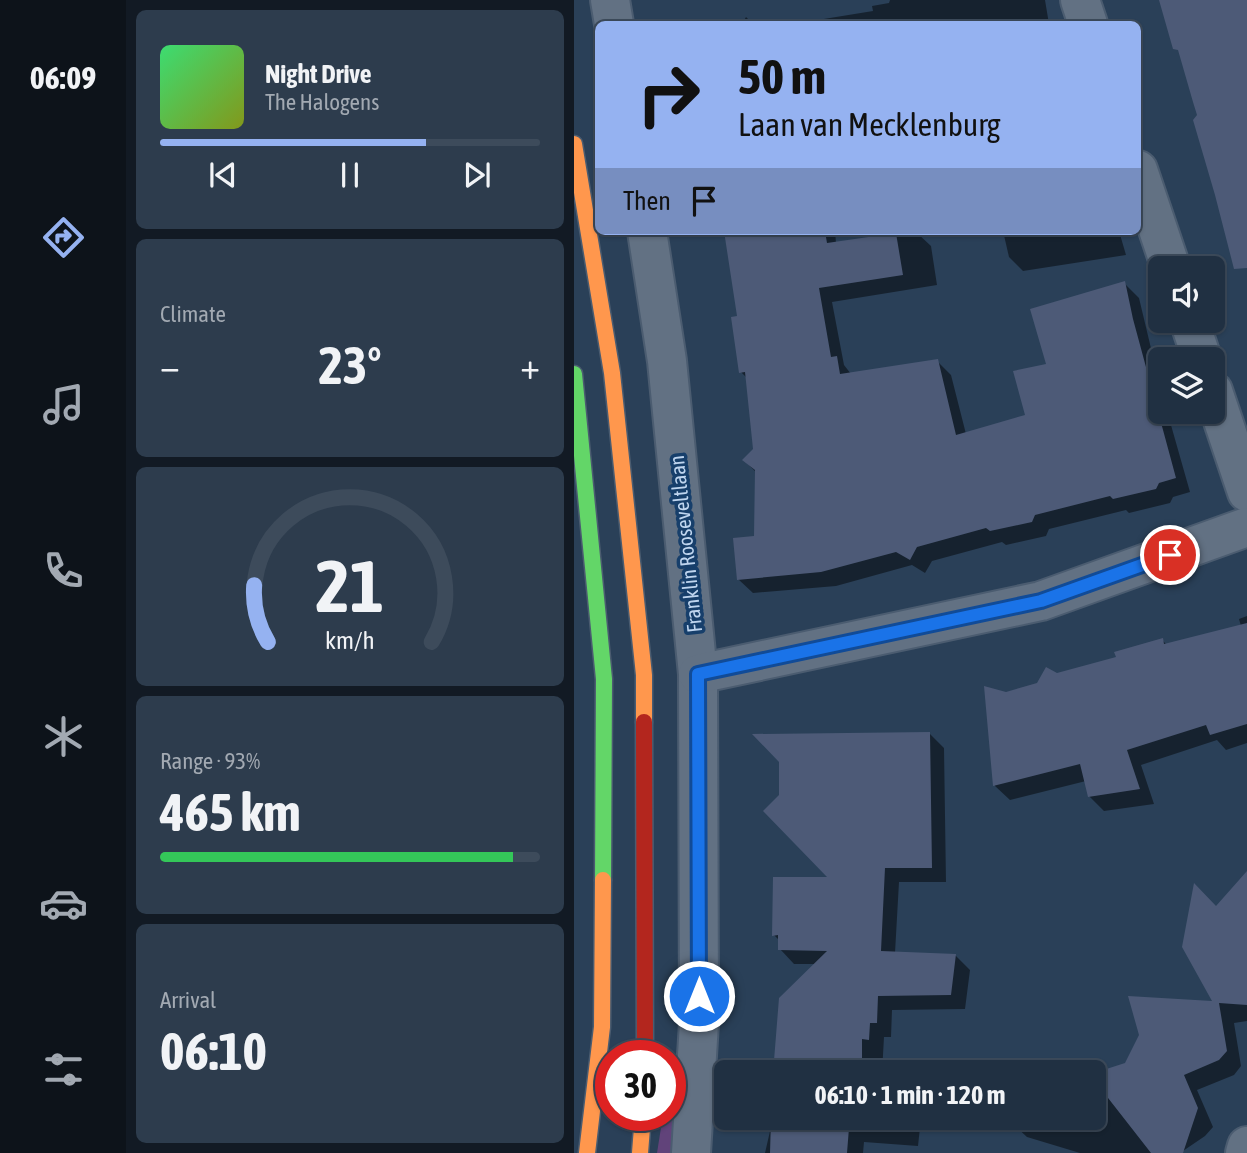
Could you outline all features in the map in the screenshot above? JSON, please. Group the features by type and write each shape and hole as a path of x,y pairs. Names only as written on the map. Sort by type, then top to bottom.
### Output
{"main road":[{"path":"574,144 612,373 645,675 645,1040"},
{"path":"574,373 604,679 602,1027 587,1153"},
{"path":"640,1153 642,1131"}],"street":[{"path":"610,0 614,21"},
{"path":"1080,0 1087,21"},
{"path":"1141,179 1167,256"},
{"name":"Franklin Rooseveltlaan","path":"648,235 667,361 698,674 699,1023 691,1153"},
{"path":"1224,424 1247,492"},
{"path":"698,674 1041,601 1247,527"},
{"path":"1245,1153 1247,1146"}],"shaded area":[{"path":"660,1131 674,1131 672,1153 657,1153"}],"building":[{"path":"1159,0 1247,0 1247,268 1234,269 1193,120 1197,115 1178,50 1173,49"},
{"path":"725,235 826,235 827,243 896,235 903,275 819,288 831,357 837,356 840,374 938,359 956,435 1025,415 1013,371 1046,364 1030,309 1125,281 1148,374 1148,424 1161,424 1176,478 1159,483 1156,489 1113,499 1110,496 1035,515 1032,522 990,531 986,528 917,547 910,560 896,552 821,572 737,580 733,538 754,536 755,470 742,460 753,449 745,372 739,373 731,317 737,316"},
{"path":"1247,623 1247,724 1210,735 1206,725 1127,750 1140,789 1088,797 1080,764 993,786 984,686 1006,692 1037,683 1046,667 1057,673 1116,657 1114,652 1163,638 1164,644"},
{"path":"930,732 932,868 885,868 881,951 956,954 951,995 878,996 877,1023 870,1023 869,1040 862,1039 862,1060 774,1060 779,998 827,951 778,950 778,935 772,936 773,877 827,877 763,811 779,795 779,762 752,734"},
{"path":"1247,871 1247,1005 1219,1003 1227,1051 1219,1060 1184,1075 1198,1108 1183,1153 1151,1153 1106,1095 1106,1069 1125,1063 1139,1035 1128,996 1212,1001 1182,947 1194,883 1216,906"},
{"path":"771,1130 849,1130 847,1153 770,1153"}],"traffic: fast":[{"path":"574,374 604,679 603,880"}],"traffic: slow":[{"path":"574,144 612,373 644,675 644,722"},
{"path":"587,1153 602,1027 603,880"},
{"path":"640,1153 642,1131"}],"traffic: jam":[{"path":"644,722 645,1040"}],"route":[{"path":"699,996 698,674 1041,601 1170,555"}]}
